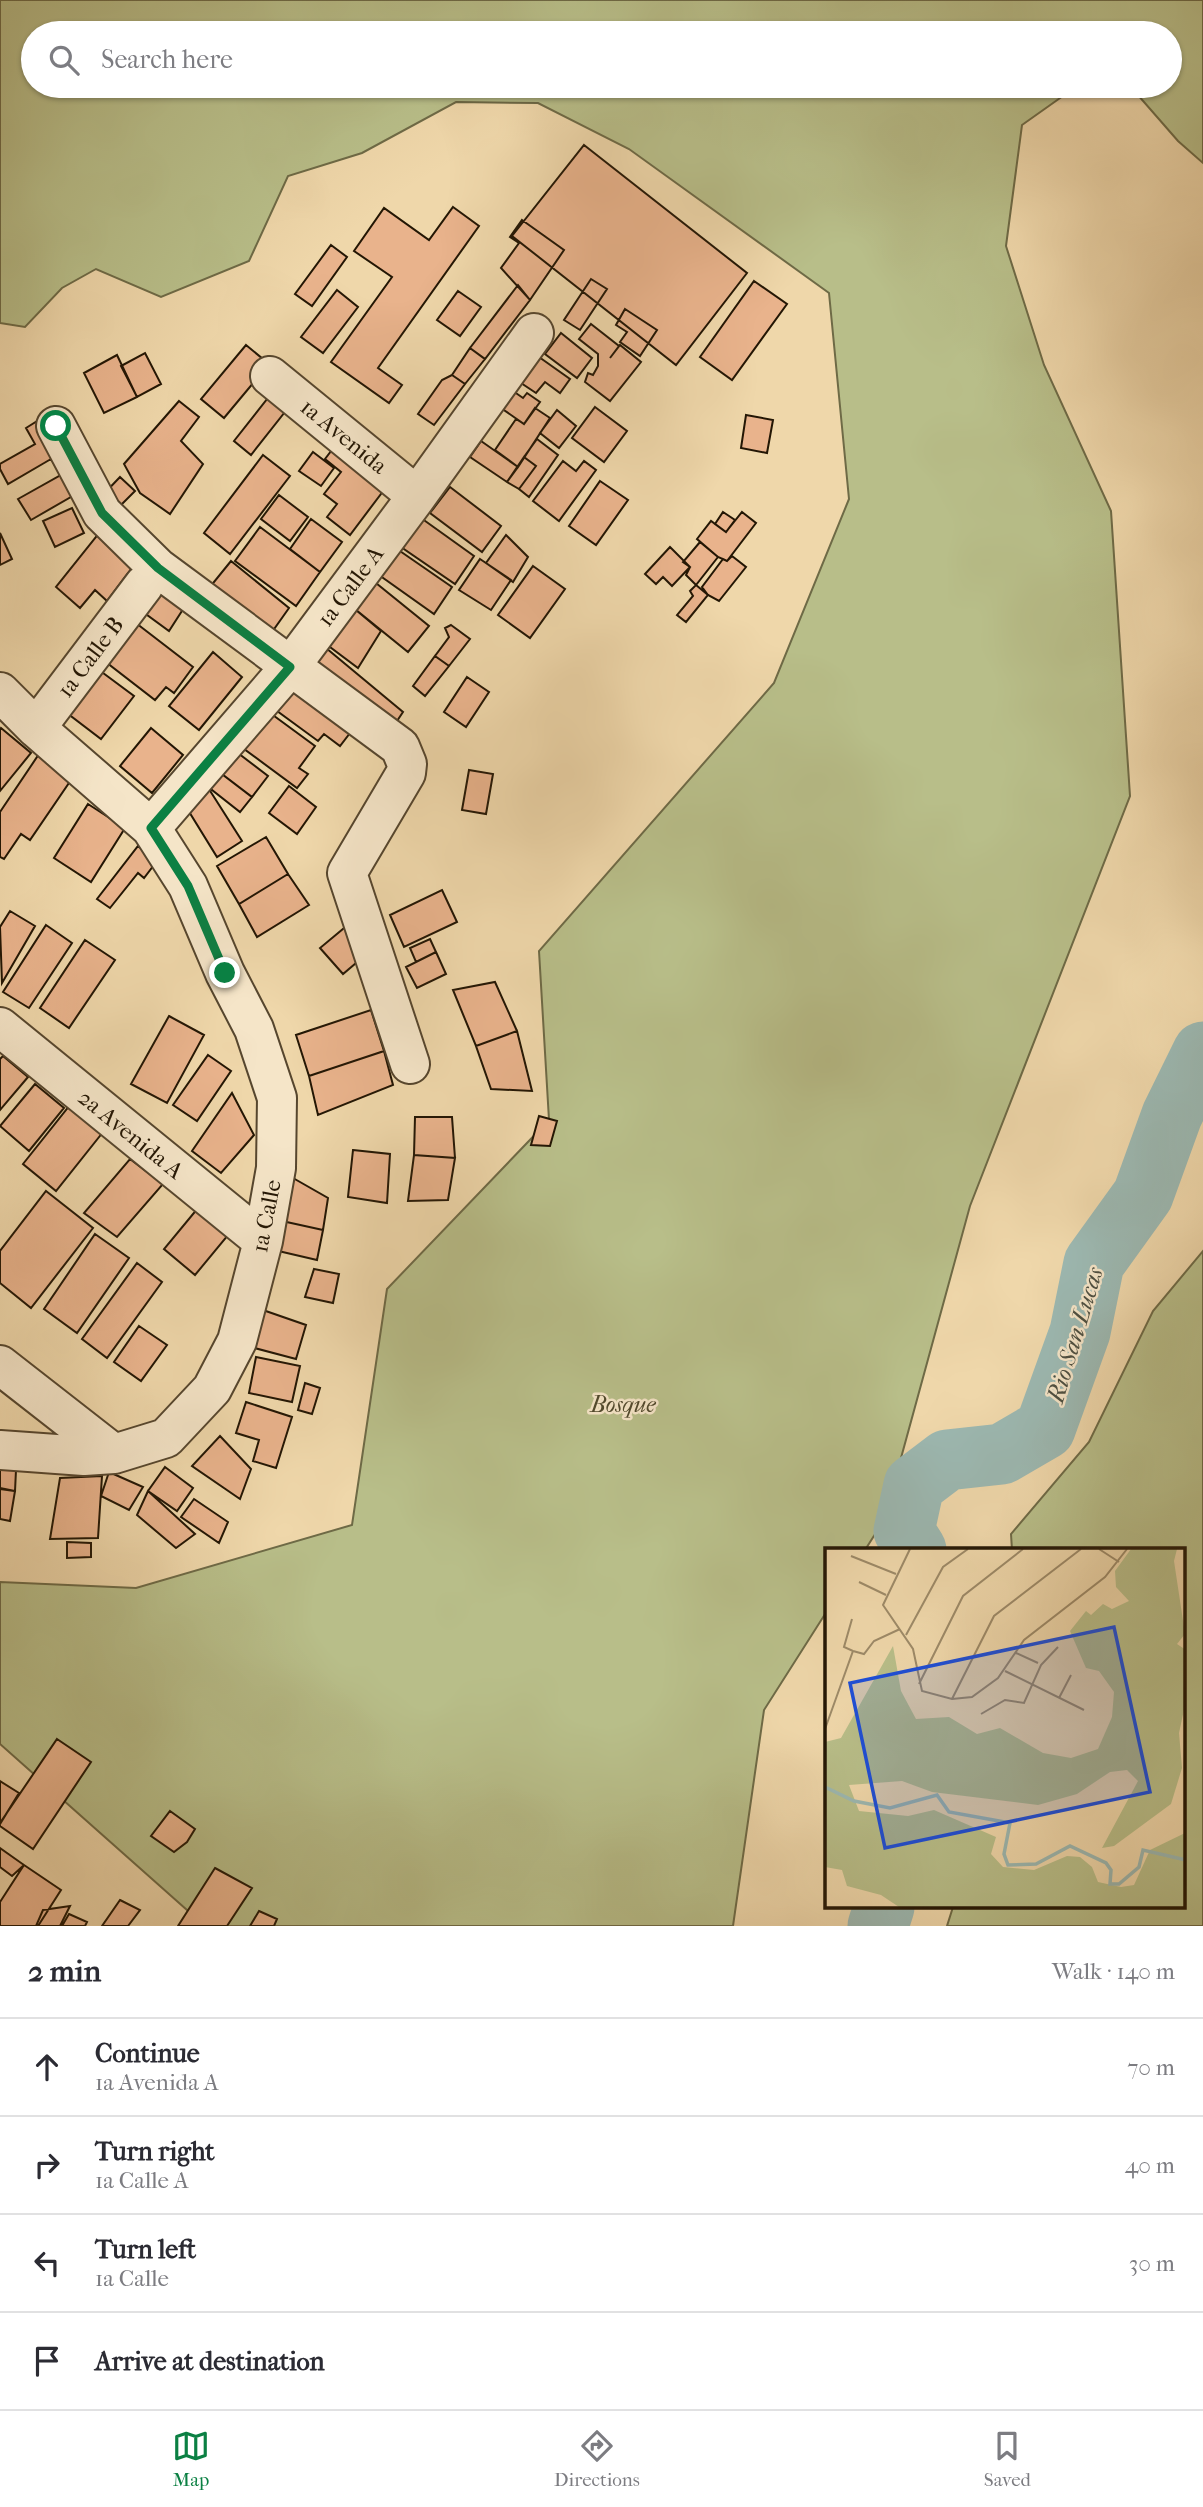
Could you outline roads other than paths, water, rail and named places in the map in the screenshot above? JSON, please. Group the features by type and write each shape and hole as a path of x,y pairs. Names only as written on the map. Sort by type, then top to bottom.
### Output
{"street":[{"name":"1a Calle A","path":"151,828 290,667 418,496 534,333"},
{"name":"1a Avenida","path":"270,376 418,496"},
{"path":"56,426 102,513 158,568 400,747 407,764 406,773 346,873 410,1063"},
{"name":"1a Calle B","path":"36,728 144,585"},
{"path":"0,692 36,728 151,828"},
{"name":"1a Calle","path":"0,1450 84,1456 114,1454 166,1438 212,1388 237,1341 263,1241 276,1168 277,1098 254,1029 225,973 188,886 151,828"},
{"name":"2a Avenida A","path":"0,1027 263,1241"},
{"path":"0,1365 114,1454"}],"waterway":[{"name":"Rio San Lucas","path":"915,1548 904,1531 914,1485 947,1460 1002,1454 1045,1429 1080,1332 1094,1263 1143,1195 1172,1115 1203,1052"},
{"name":"Rio San Lucas","path":"878,1926 883,1909"}],"park label":[{"name":"Bosque","path":"623,1404"}]}
